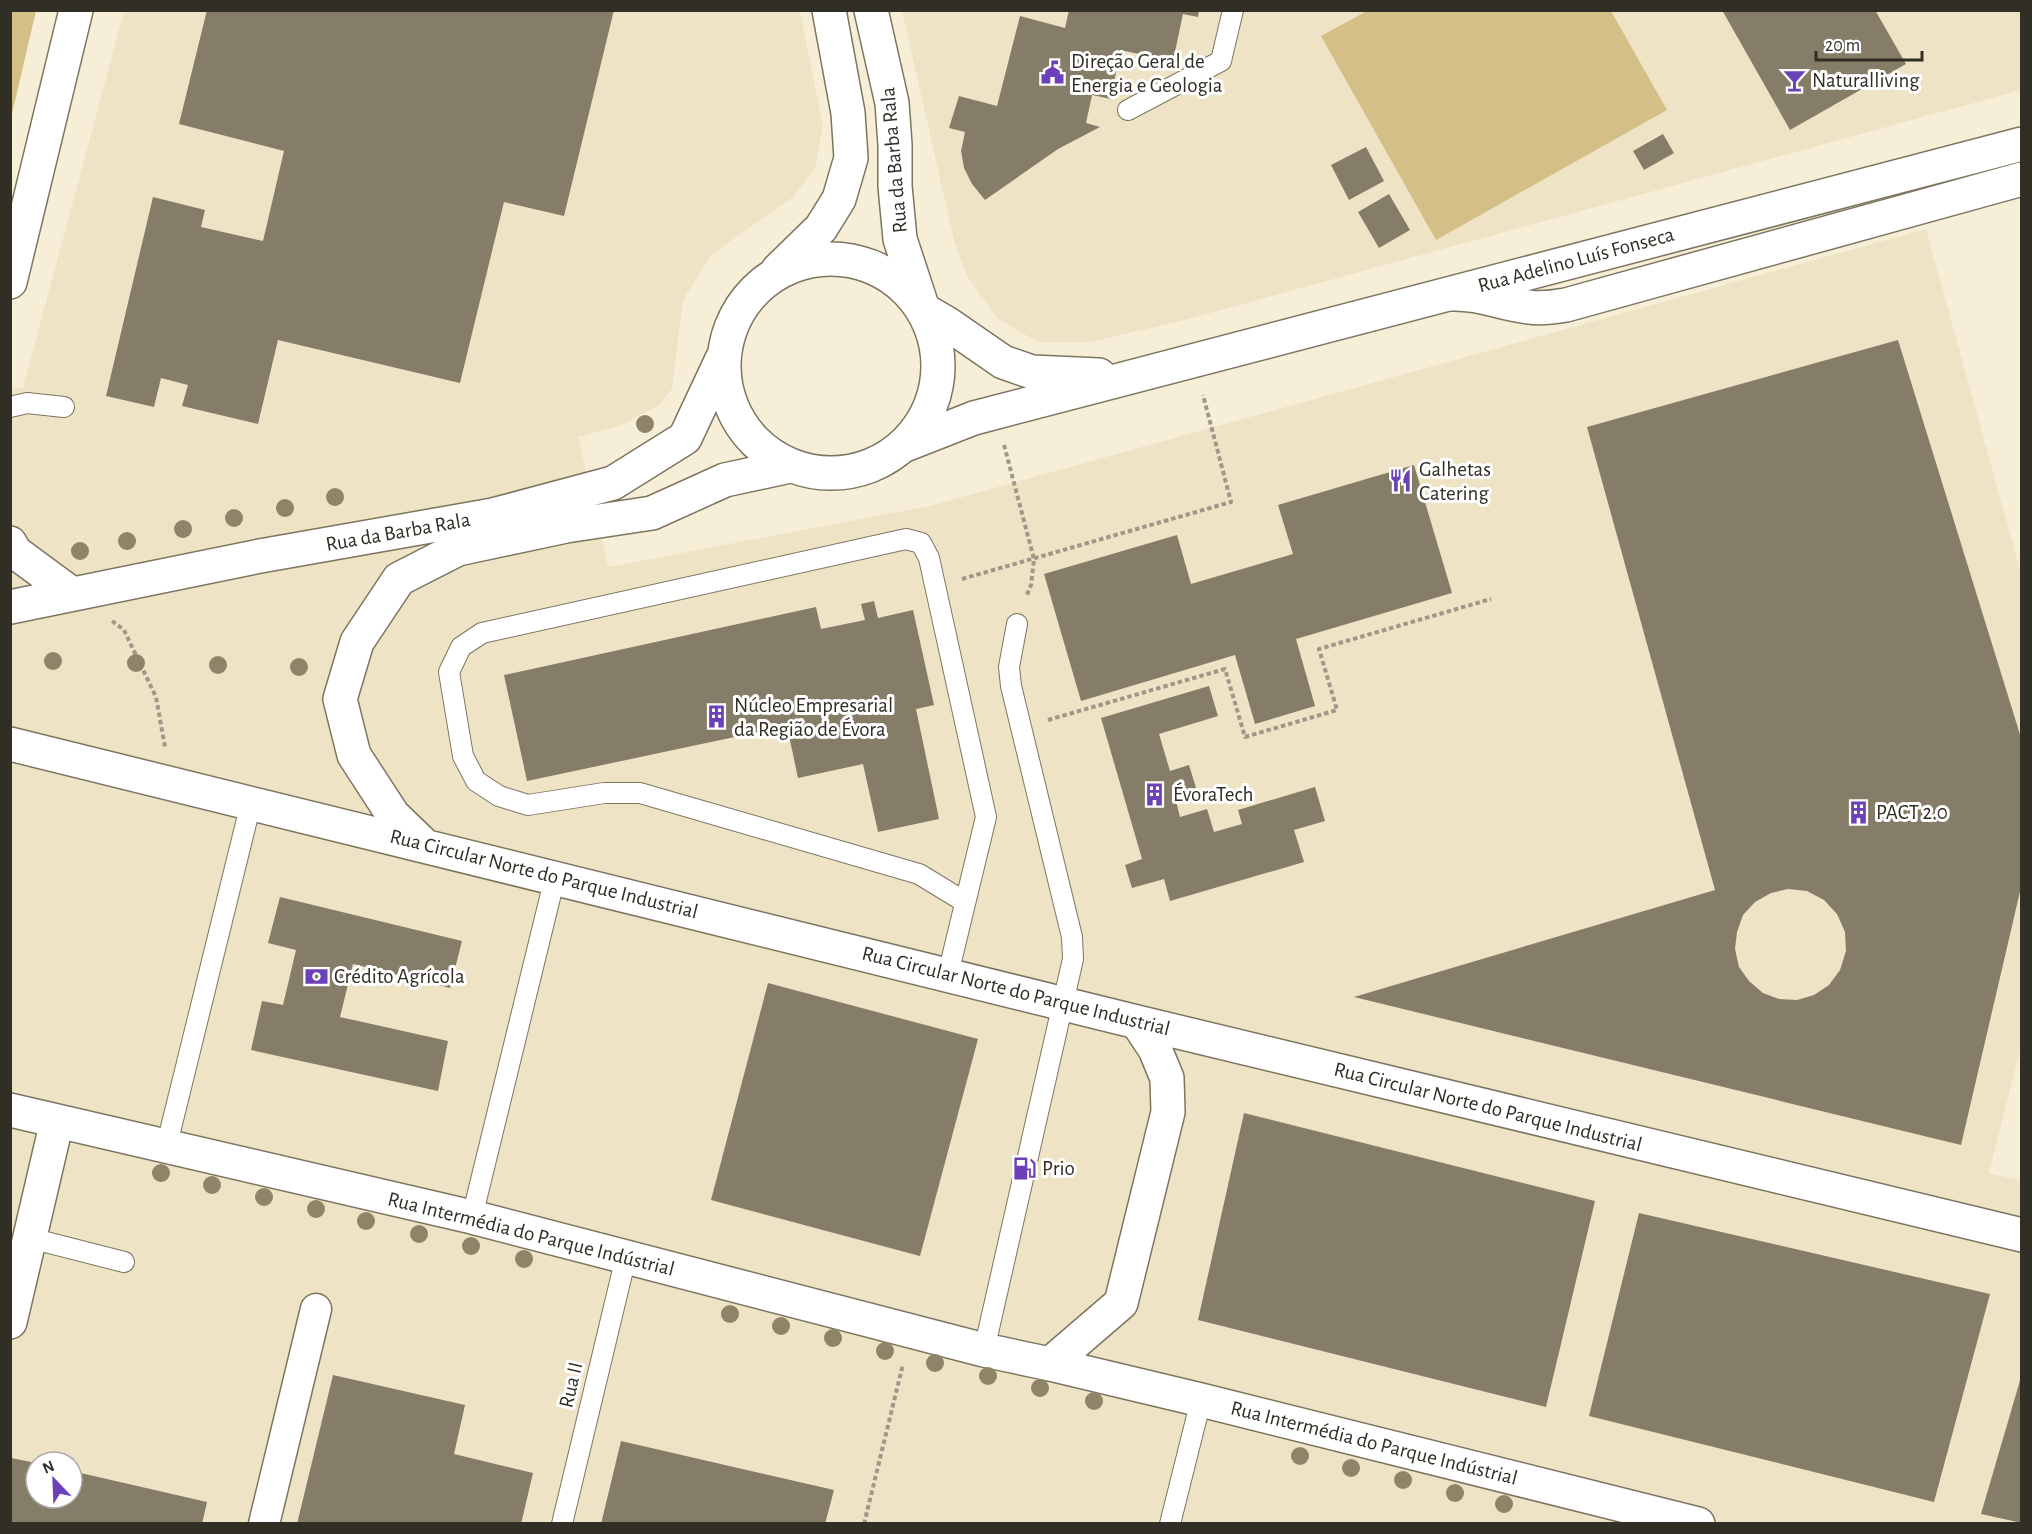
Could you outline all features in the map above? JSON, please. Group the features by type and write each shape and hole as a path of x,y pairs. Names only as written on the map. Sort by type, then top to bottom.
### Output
{"street":[{"path":"10,282 76,10"},
{"name":"Rua da Barba Rala","path":"10,607 260,556 493,515 614,483 685,438 723,357 733,321 745,300 821,228 839,199 851,158 848,113 829,10"},
{"name":"Rua da Barba Rala","path":"871,10 892,103 895,186 900,239 937,345 939,375 930,412 905,445"},
{"name":"Rua Adelino Luís Fonseca","path":"905,445 995,412 2022,144"},
{"path":"1449,294 1482,295 1528,307 1545,308 1566,305 2022,179"},
{"path":"773,275 808,261 849,259 885,272 913,294 923,309"},
{"name":"Rua Adelino Luís Fonseca","path":"923,309 1012,366 1032,372 1131,377"},
{"path":"723,357 726,392 741,426 755,443 790,466"},
{"path":"424,845 393,815 354,755 340,699 357,642 399,579 458,549 566,526 652,513 725,480 790,466 837,474 874,466 905,445"},
{"path":"10,543 15,552 72,594"},
{"name":"Rua Circular Norte do Parque Industrial","path":"10,744 1137,1022 2022,1235"},
{"path":"1050,1365 1121,1304 1168,1112 1167,1078 1155,1049 1137,1022"},
{"name":"Rua Intermédia do Parque Indústrial","path":"10,1110 166,1148 472,1217 984,1350 1201,1400 1698,1524"},
{"path":"10,1322 57,1121"},
{"path":"264,1524 316,1310"}],"lane":[{"path":"1128,110 1221,62 1233,10"},
{"path":"10,407 27,403 64,407"},
{"path":"948,974 986,817 930,558 921,543 906,539 482,633 461,647 449,672 463,756 476,781 499,796 528,805 604,793 640,793 919,874 965,902"},
{"path":"984,1350 1073,959 1072,937 1011,686 1009,668 1017,624"},
{"path":"166,1148 251,803"},
{"path":"472,1217 555,877"},
{"path":"30,1238 124,1262"},
{"name":"Rua II","path":"562,1524 626,1257"},
{"path":"1170,1524 1201,1400"}],"path":[{"path":"980,575 1231,502 1194,361"},
{"path":"995,412 1034,560 1031,585 1017,624"},
{"path":"72,594 124,630 156,697 171,783"},
{"path":"1021,728 1225,669 1245,736 1337,710 1319,649 1491,599"},
{"path":"864,1524 911,1331"}],"shaded area":[{"path":"10,11 36,11 11,118"},
{"path":"124,11 800,11 823,126 815,169 793,197 711,255 683,300 672,389 659,405 619,426 578,437 608,567 930,506 1926,229 2021,574 2021,1046 1989,1173 2021,1181 2021,1523 11,1523 10,389 23,388"},
{"path":"902,11 2021,11 2021,90 1181,321 1090,342 1038,342 998,319 967,276 954,240"},
{"path":"1367,11 1611,11 1667,110 1436,240 1321,36"}],"building":[{"path":"207,10 614,10 564,216 504,202 460,383 278,340 258,424 182,406 188,385 161,378 154,407 106,396 153,197 205,210 201,227 263,241 284,151 179,124"},
{"path":"1069,10 1199,10 1198,17 1183,14 1173,61 1120,50 1111,99 1092,95 1086,123 1100,127 1058,149 985,200 972,184 964,168 961,151 965,132 949,128 959,96 997,106 1020,16 1065,28"},
{"path":"1722,10 1875,10 1906,64 1790,130"},
{"path":"1663,134 1674,153 1644,170 1633,151"},
{"path":"1366,147 1384,181 1349,200 1331,165"},
{"path":"1389,194 1410,230 1379,248 1358,212"},
{"name":"PACT 2.0","path":"1898,340 2022,741 2022,883 1961,1145 1354,997 1715,890 1587,427","holes":["1788,889 1807,891 1824,900 1837,914 1845,932 1846,951 1840,970 1829,985 1814,995 1797,1000 1779,999 1763,993 1749,981 1739,967 1735,949 1737,932 1743,915 1755,902 1771,893"]},
{"path":"1414,465 1452,593 1296,639 1315,706 1255,724 1235,655 1081,701 1044,574 1177,535 1191,584 1293,554 1278,505"},
{"name":"Núcleo Empresarial da Região de Évora","path":"874,601 878,618 913,610 934,705 916,709 939,819 878,832 863,764 798,778 787,726 527,781 504,675 816,607 821,629 865,620 861,604"},
{"name":"ÉvoraTech","path":"1209,686 1218,716 1159,734 1170,771 1189,765 1197,791 1175,797 1180,817 1207,809 1214,832 1242,824 1238,810 1315,787 1325,821 1294,830 1304,862 1170,901 1164,879 1132,888 1125,865 1142,859 1101,718"},
{"path":"280,897 462,941 450,988 353,964 340,1017 448,1041 438,1091 251,1050 262,1001 283,1005 296,950 268,943"},
{"path":"768,983 978,1039 920,1256 711,1200"},
{"path":"1244,1113 1595,1201 1546,1407 1198,1320"},
{"path":"1639,1213 1990,1294 1934,1502 1589,1416"},
{"path":"333,1375 465,1405 454,1454 533,1473 521,1524 297,1524"},
{"path":"2022,1377 2022,1523 1981,1514"},
{"path":"621,1441 834,1490 825,1524 601,1524"},
{"path":"11,1458 24,1461 24,1510 84,1510 84,1474 207,1502 202,1524 10,1524"}],"place":[{"name":"Direção Geral de Energia e Geologia","path":"1053,73"},
{"name":"Naturalliving","path":"1794,80"},
{"name":"Galhetas Catering","path":"1401,481"},
{"name":"Núcleo Empresarial da Região de Évora","path":"716,717"},
{"name":"ÉvoraTech","path":"1155,794"},
{"name":"PACT 2.0","path":"1858,812"},
{"name":"Crédito Agrícola","path":"316,976"},
{"name":"Prio","path":"1024,1168"}]}
